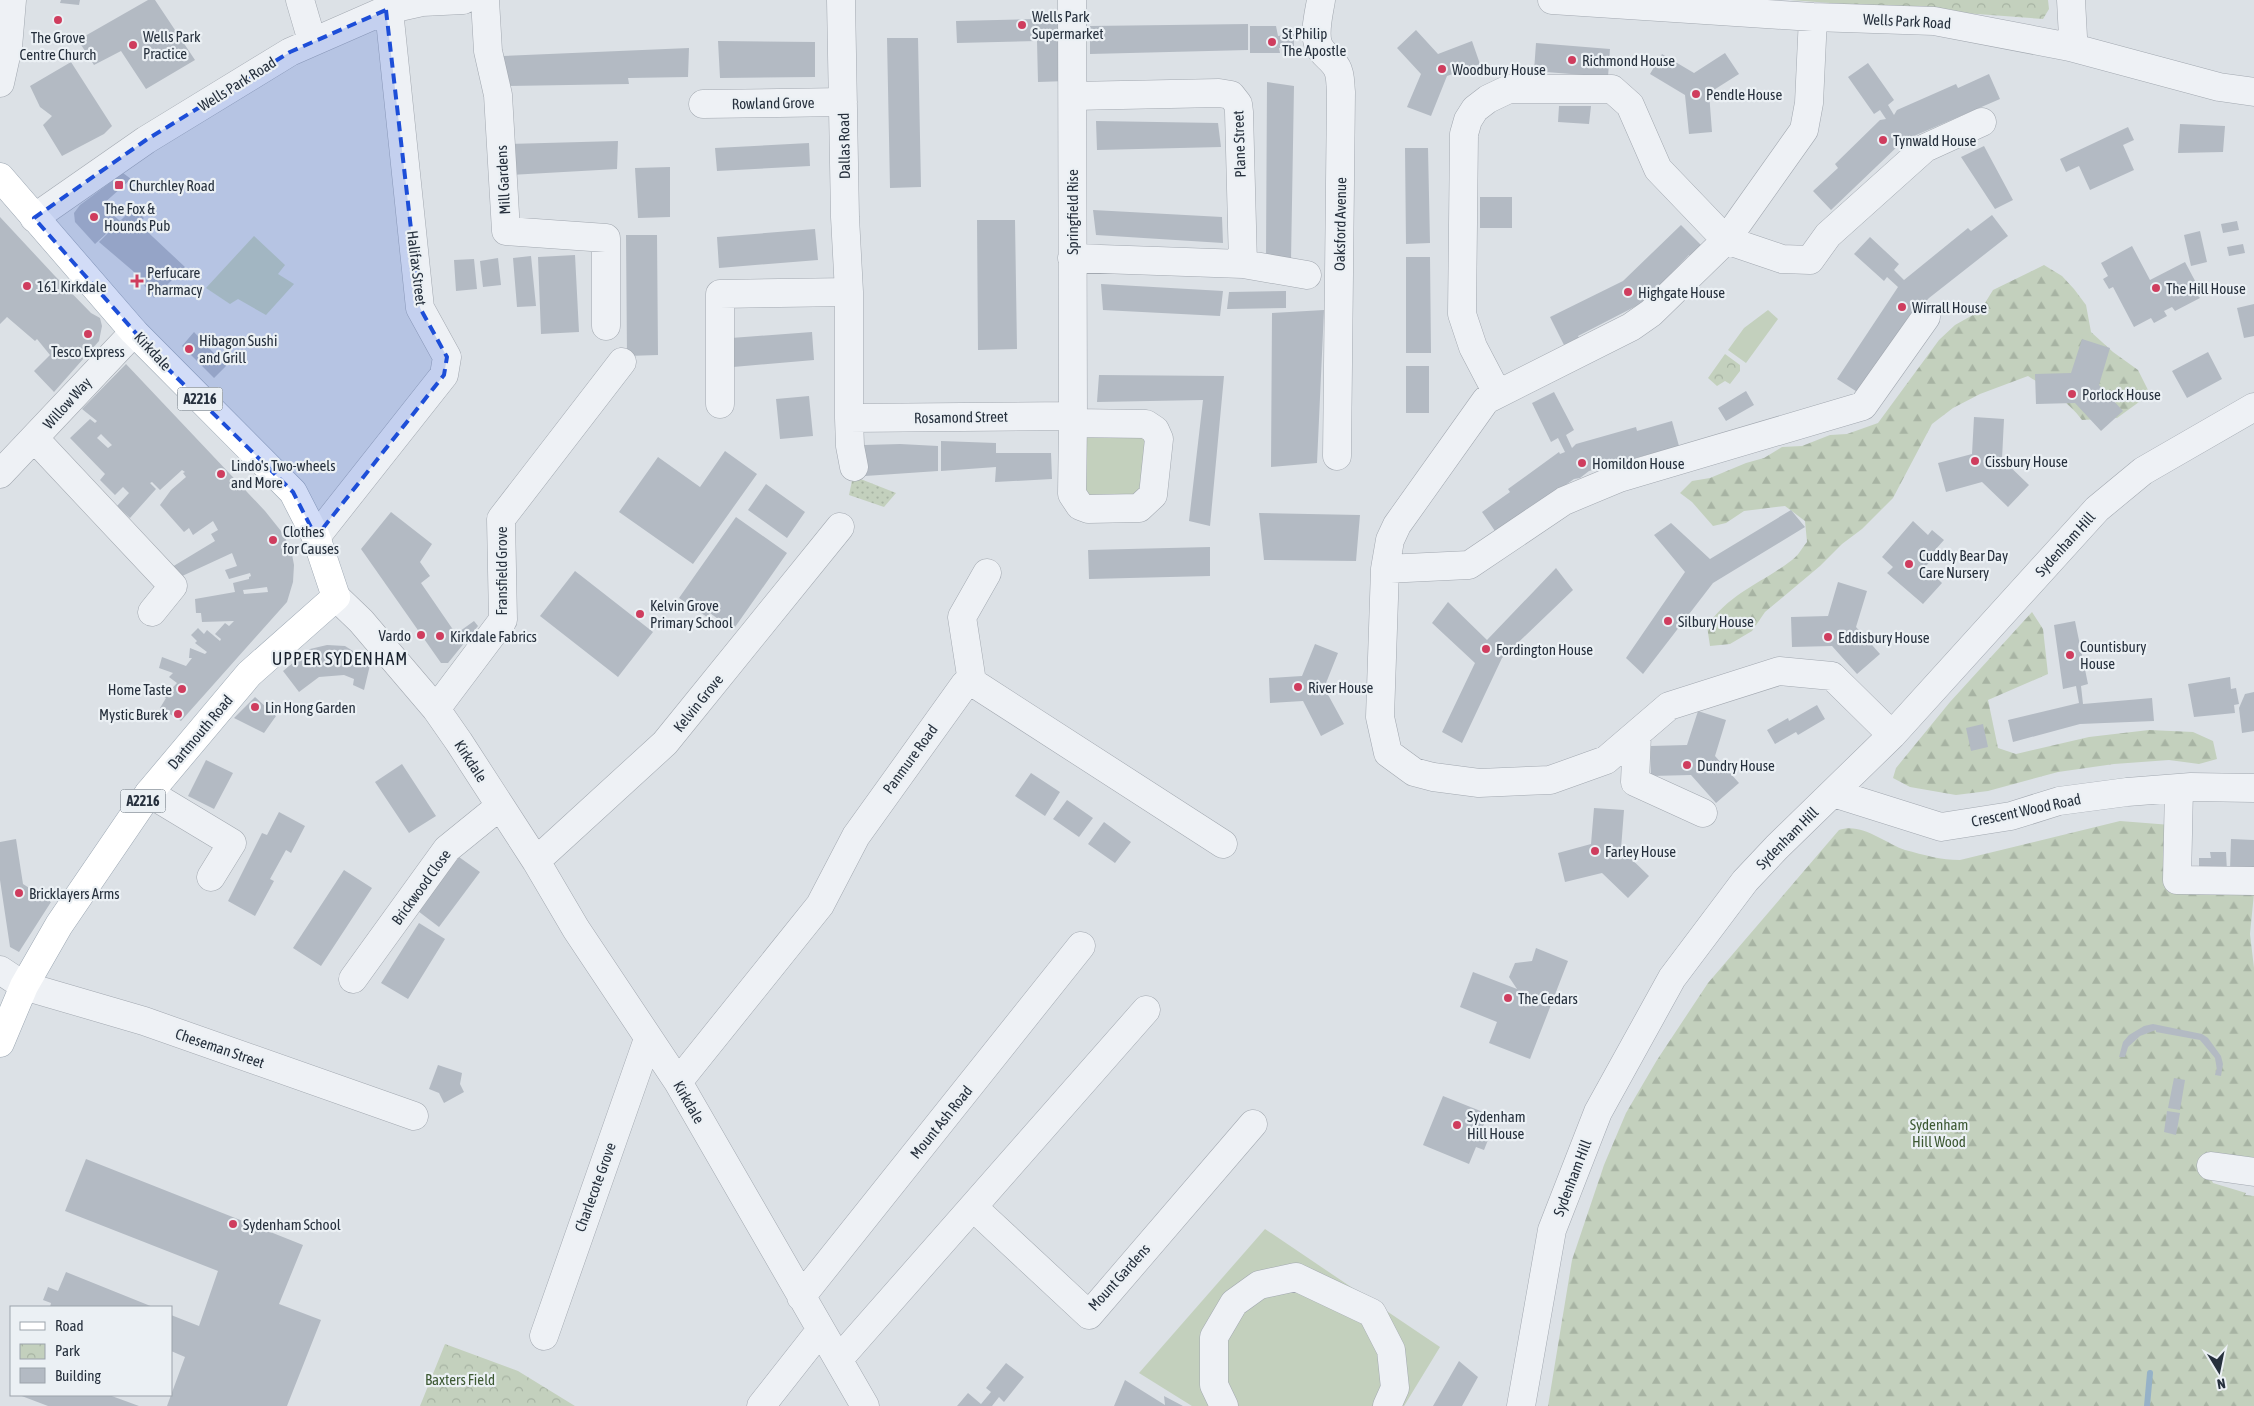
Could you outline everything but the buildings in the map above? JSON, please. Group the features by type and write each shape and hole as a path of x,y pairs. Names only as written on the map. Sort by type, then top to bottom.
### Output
{"main road":[{"name":"Kirkdale","path":"0,178 134,332 293,492 316,537 336,598"},
{"name":"Dartmouth Road","path":"0,1042 24,986 59,925 149,793 249,674 336,598"}],"street":[{"path":"0,84 8,47 12,0"},
{"path":"300,0 312,41"},
{"name":"Wells Park Road","path":"34,218 146,140 290,52 386,10 422,2 463,0"},
{"path":"467,0 493,0"},
{"name":"Mill Gardens","path":"485,0 488,51 498,95 506,231 606,238 606,326"},
{"name":"Dallas Road","path":"841,0 845,217 849,292 849,418 850,446 854,467"},
{"name":"Springfield Rise","path":"1072,0 1073,420"},
{"name":"Oaksford Avenue","path":"1320,0 1316,33 1318,42 1323,54 1339,71 1341,92 1337,456"},
{"name":"Wells Park Road","path":"1552,0 1813,17 1934,21 2070,47 2219,87 2254,92"},
{"path":"2070,47 2073,37 2071,0"},
{"name":"Halifax Street","path":"316,537 444,375 447,357 420,308 390,20 386,10"},
{"path":"1813,17 1809,103 1804,130 1726,240 1650,313 1631,328 1486,400 1397,525 1390,540 1386,569 1380,717 1388,753 1414,772 1433,777 1479,783 1550,780 1606,760 1669,706 1779,671 1832,676 1892,735"},
{"path":"1497,393 1473,347 1462,314 1464,134 1468,120 1475,109 1488,99 1509,89 1612,89 1630,105 1658,169 1726,240 1782,259 1810,260 1828,234 1925,148 1982,122"},
{"name":"Plane Street","path":"1072,96 1219,94 1231,96 1238,104 1239,112 1243,264"},
{"name":"Rowland Grove","path":"704,104 843,102"},
{"path":"1072,258 1243,264 1307,275"},
{"path":"720,404 712,294 849,292"},
{"path":"1386,569 1469,565 1564,501 1619,478 1863,406 1926,317"},
{"name":"Willow Way","path":"0,474 35,439 109,356 134,332"},
{"name":"Fransfield Grove","path":"436,709 503,620 501,519 622,362"},
{"name":"Sydenham Hill","path":"1521,1406 1552,1230 1598,1112 1672,978 1745,881 1777,847 1892,735 2097,509 2143,472 2254,407"},
{"name":"Rosamond Street","path":"849,418 1073,420"},
{"path":"35,439 173,586 152,612"},
{"name":"Kelvin Grove","path":"536,860 665,743 840,527"},
{"path":"987,572 962,617 972,682 1223,844"},
{"name":"Kirkdale","path":"336,598 362,621 436,709 536,860 576,929 678,1082 865,1406"},
{"name":"Panmure Road","path":"678,1082 820,905 856,836 965,684 972,682"},
{"path":"1637,734 1635,782 1703,813"},
{"path":"2179,788 2177,880 2254,881"},
{"name":"Crescent Wood Road","path":"1834,793 1941,827 2011,816 2059,801 2179,788 2254,788"},
{"path":"149,793 232,843 211,877"},
{"name":"Brickwood Close","path":"353,980 447,849 500,806"},
{"name":"Mount Ash Road","path":"801,1297 1081,946"},
{"path":"0,970 24,986"},
{"name":"Cheseman Street","path":"24,986 144,1021 414,1116"},
{"path":"839,1359 1146,1010"},
{"name":"Charlecote Grove","path":"544,1336 648,1039"},
{"name":"Mount Gardens","path":"973,1207 1089,1315 1253,1124"},
{"path":"2211,1166 2249,1172"},
{"path":"1224,1406 1214,1385 1214,1337 1234,1303 1259,1285 1296,1277 1372,1313 1391,1350 1395,1388 1387,1406"},
{"path":"761,1406 820,1331"}],"highlighted area":[{"path":"386,10 420,308 447,357 444,375 316,537 293,492 165,366 34,218 146,140 290,52"}],"green space":[{"path":"1790,0 2048,0 2049,9 2043,19"},
{"path":"254,236 285,265 278,274 294,284 266,315 238,299 230,304 206,288"},
{"path":"2044,265 2062,276 2074,289 2086,305 2091,332 2113,352 2138,370 2150,394 2117,418 2082,420 2064,401 2028,376 1980,394 1953,408 1932,424 1893,498 1862,529 1842,544 1820,566 1765,612 1752,631 1730,644 1710,646 1707,626 1716,614 1736,597 1780,568 1800,552 1807,542 1805,521 1785,506 1744,511 1726,523 1713,526 1692,502 1680,493 1692,481 1710,478 1746,463 1764,458 1782,447 1802,446 1830,435 1847,434 1878,423 1939,340 1955,325 1980,311 1993,290"},
{"path":"1768,310 1778,319 1746,363 1728,350 1744,328"},
{"path":"1725,354 1740,365 1740,371 1730,384 1725,381 1717,386 1708,378"},
{"path":"1133,432 1146,439 1142,490 1138,496 1096,501 1085,493 1083,441 1089,433"},
{"path":"853,476 896,493 884,507 849,495"},
{"path":"2032,612 2043,629 2048,674 1988,700 1998,748 2016,754 2089,737 2149,730 2193,732 2213,741 2217,759 2199,764 2169,760 2114,764 2058,772 1988,791 1956,795 1910,787 1893,778 1896,768 1950,702"},
{"name":"Sydenham Hill Wood","path":"2120,821 2171,825 2168,892 2254,893 2250,934 2254,968 2254,1159 2209,1175 2213,1183 2246,1193 2245,1195 2254,1196 2254,1406 1548,1406 1572,1260 1604,1165 1626,1113 1657,1060 1708,983 1839,830 1847,828 1856,829 1873,834 1905,850 1939,858 1960,860"},
{"path":"1265,1229 1440,1347 1404,1406 1192,1406 1139,1373"},
{"name":"Baxters Field","path":"445,1344 518,1371 575,1406 420,1406"}],"waterway":[{"path":"2147,1406 2150,1373"}],"place":[{"name":"The Grove Centre Church","path":"58,20"},
{"name":"Wells Park Supermarket","path":"1022,25"},
{"name":"St Philip The Apostle","path":"1272,42"},
{"name":"Wells Park Practice","path":"133,45"},
{"name":"Richmond House","path":"1572,60"},
{"name":"Woodbury House","path":"1442,69"},
{"name":"Pendle House","path":"1696,94"},
{"name":"Tynwald House","path":"1883,140"},
{"name":"Churchley Road","path":"119,185"},
{"name":"The Fox & Hounds Pub","path":"94,217"},
{"name":"Perfucare Pharmacy","path":"137,281"},
{"name":"161 Kirkdale","path":"27,286"},
{"name":"The Hill House","path":"2156,288"},
{"name":"Highgate House","path":"1628,292"},
{"name":"Wirrall House","path":"1902,307"},
{"name":"Tesco Express","path":"88,334"},
{"name":"Hibagon Sushi and Grill","path":"189,349"},
{"name":"Porlock House","path":"2072,394"},
{"name":"Cissbury House","path":"1975,461"},
{"name":"Homildon House","path":"1582,463"},
{"name":"Lindo's Two-wheels and More","path":"221,474"},
{"name":"Clothes for Causes","path":"273,540"},
{"name":"Cuddly Bear Day Care Nursery","path":"1909,564"},
{"name":"Kelvin Grove Primary School","path":"640,614"},
{"name":"Silbury House","path":"1668,621"},
{"name":"Vardo","path":"421,635"},
{"name":"Kirkdale Fabrics","path":"440,636"},
{"name":"Eddisbury House","path":"1828,637"},
{"name":"Fordington House","path":"1486,649"},
{"name":"Countisbury House","path":"2070,655"},
{"name":"River House","path":"1298,687"},
{"name":"Home Taste","path":"182,689"},
{"name":"Lin Hong Garden","path":"255,707"},
{"name":"Mystic Burek","path":"178,714"},
{"name":"Dundry House","path":"1687,765"},
{"name":"Farley House","path":"1595,851"},
{"name":"Bricklayers Arms","path":"19,893"},
{"name":"The Cedars","path":"1508,998"},
{"name":"Sydenham Hill House","path":"1457,1125"},
{"name":"Sydenham School","path":"233,1224"}],"district":[{"name":"UPPER SYDENHAM","path":"340,658"}]}
